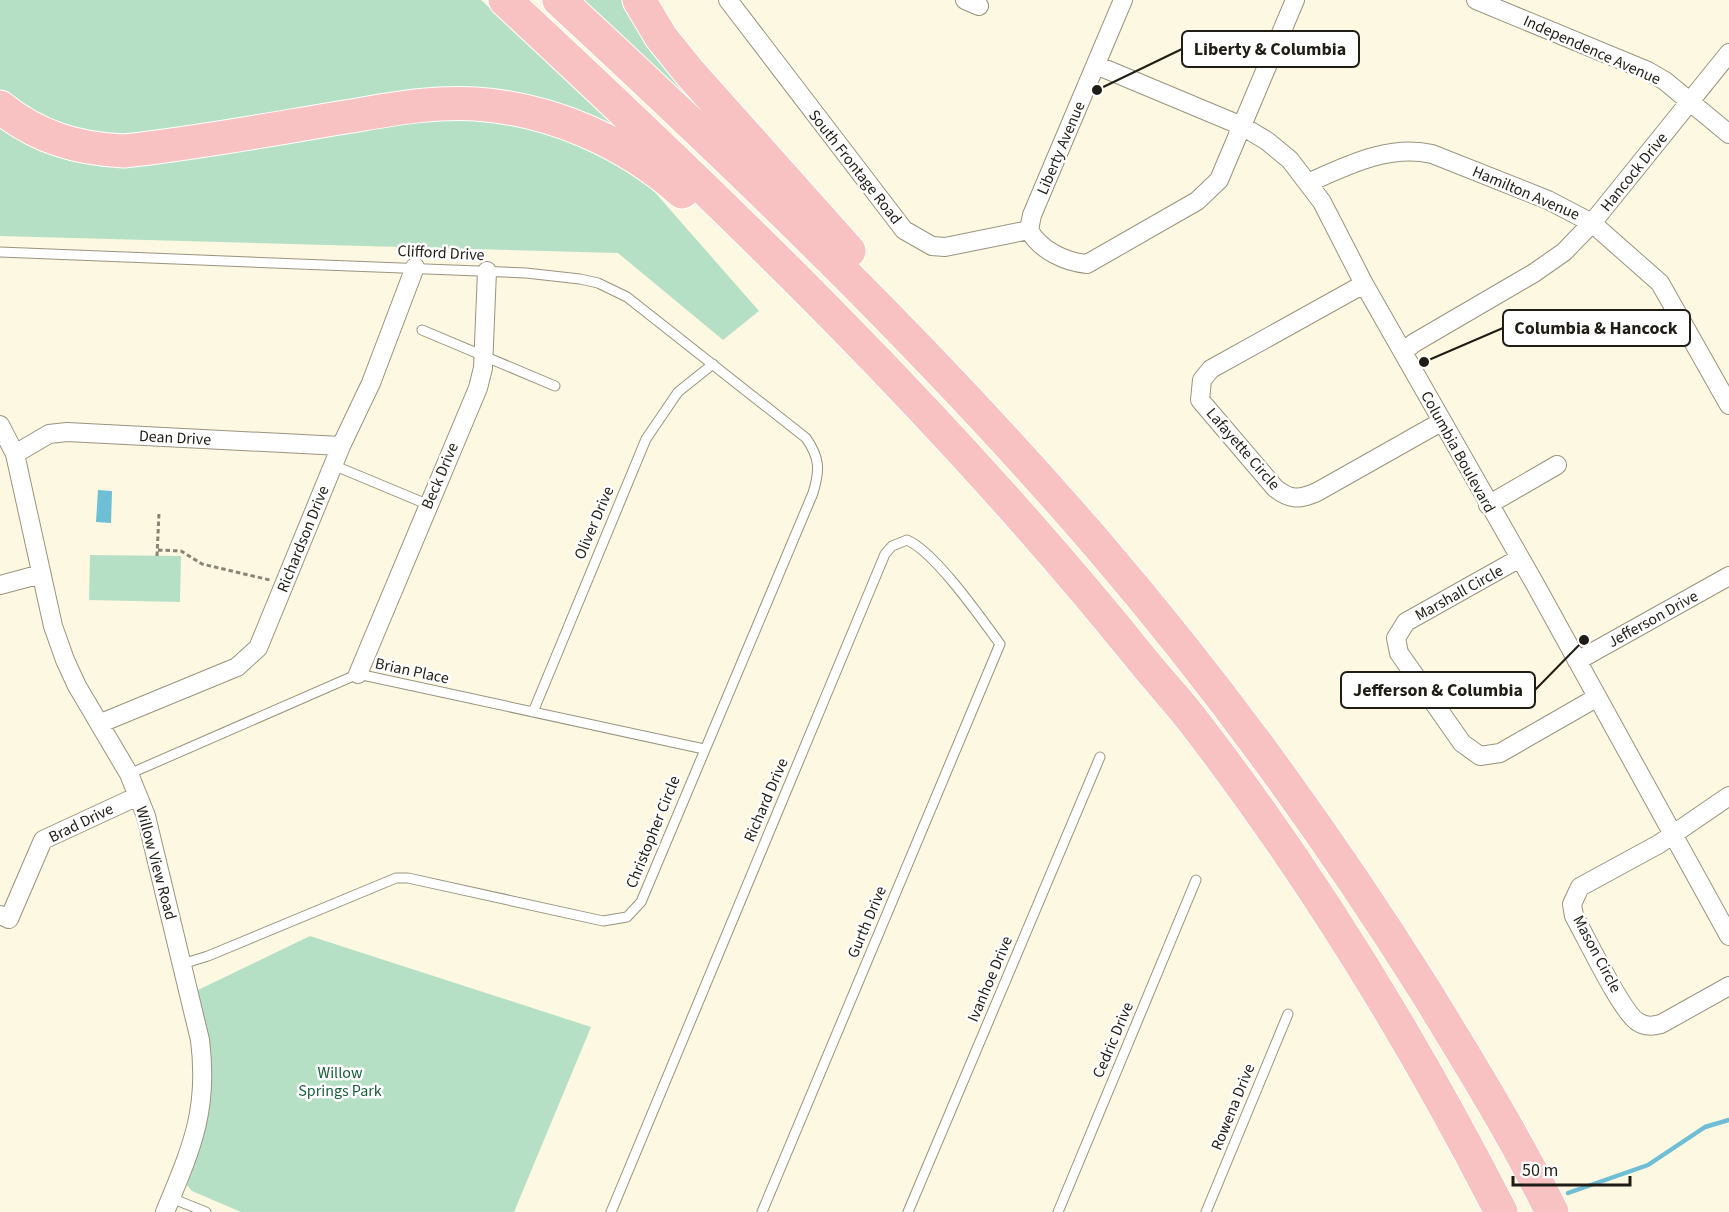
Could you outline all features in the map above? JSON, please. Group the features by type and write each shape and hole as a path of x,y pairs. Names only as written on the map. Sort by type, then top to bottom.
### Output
{"highway":[{"path":"505,0 744,226 937,423 1098,603 1192,719 1268,822 1336,924 1400,1027 1501,1212"},
{"path":"559,0 750,180 989,425 1098,545 1170,632 1287,785 1384,925 1456,1040 1552,1212"},
{"path":"639,0 661,37 690,74 897,305 989,425"},
{"path":"0,107 32,129 55,140 99,150 124,151 439,104 475,104 541,115 582,129 649,166 676,187 937,423"}],"street":[{"name":"South Frontage Road","path":"728,0 888,211 911,235 932,246 945,247 1029,230"},
{"name":"Liberty Avenue","path":"1029,230 1032,215 1124,0"},
{"path":"1029,230 1041,245 1060,257 1078,263 1095,262 1197,201 1211,189 1219,180 1295,0"},
{"name":"Independence Avenue","path":"1476,0 1648,71 1665,81 1729,134"},
{"name":"Hancock Drive","path":"1403,352 1414,343 1534,273 1564,252 1592,223 1729,53"},
{"name":"Columbia Boulevard","path":"1096,65 1242,126 1290,160 1322,202 1364,284 1520,558 1729,936"},
{"name":"Hamilton Avenue","path":"1308,183 1383,154 1416,150 1432,154 1548,200 1592,223 1660,283 1729,405"},
{"name":"Richardson Drive","path":"101,723 237,668 258,648 341,446 371,383 415,267"},
{"name":"Beck Drive","path":"358,674 478,388 484,356 487,270"},
{"name":"Lafayette Circle","path":"1364,284 1211,369 1202,380 1200,400 1275,488 1294,499 1317,492 1441,422"},
{"name":"Willow View Road","path":"0,425 15,454 53,626 65,660 77,686 101,723 129,774 146,816 200,1040 203,1091 192,1146 168,1205"},
{"name":"Dean Drive","path":"15,454 49,434 67,432 341,446"},
{"path":"1488,505 1557,465"},
{"name":"Marshall Circle","path":"1520,558 1406,622 1396,638 1399,652 1462,743 1480,756 1500,753 1596,698"},
{"path":"0,585 41,574"},
{"name":"Jefferson Drive","path":"1577,661 1729,576"},
{"name":"Brad Drive","path":"0,915 9,918 43,840 138,796"},
{"path":"1672,835 1729,796"},
{"name":"Mason Circle","path":"1672,835 1580,887 1572,904 1574,916 1624,1005 1640,1023 1650,1026 1661,1024 1729,986"}],"lane":[{"name":"Clifford Drive","path":"0,252 487,270 580,279 612,289 713,364 806,438 817,456"},
{"path":"422,330 555,386"},
{"name":"Oliver Drive","path":"533,712 646,439 678,392 713,364"},
{"name":"Christopher Circle","path":"182,964 208,956 396,878 408,878 603,921 620,920 635,910 641,903 813,493 820,471 817,456"},
{"path":"333,465 429,505"},
{"name":"Richard Drive","path":"611,1212 885,554 901,540 915,544 977,612 1000,644"},
{"name":"Gurth Drive","path":"762,1212 1000,644"},
{"name":"Brian Place","path":"129,774 358,674 704,749"},
{"name":"Ivanhoe Drive","path":"908,1212 1100,757"},
{"name":"Cedric Drive","path":"1058,1212 1196,880"},
{"name":"Rowena Drive","path":"1206,1212 1288,1014"},
{"path":"168,1205 206,1212"}],"path":[{"path":"157,556 159,513"},
{"path":"158,550 181,551 202,564 285,583"}],"green space":[{"path":"0,0 481,0 637,143 541,105 92,139 0,96"},
{"path":"582,0 630,0 723,129"},
{"path":"453,114 519,121 631,165 759,311 723,340 618,253 0,236 0,125 31,143"},
{"path":"90,555 181,556 180,602 89,600"},
{"name":"Willow Springs Park","path":"310,936 591,1027 514,1212 241,1212 192,1191 187,1185 209,1065 205,1021 196,991"}],"water":[{"path":"98,490 112,491 111,523 96,522"}],"waterway":[{"path":"1568,1193 1648,1165 1705,1127 1729,1120"}],"place":[{"name":"Liberty & Columbia","path":"1097,90"},
{"name":"Columbia & Hancock","path":"1424,362"},
{"name":"Jefferson & Columbia","path":"1584,640"}]}
